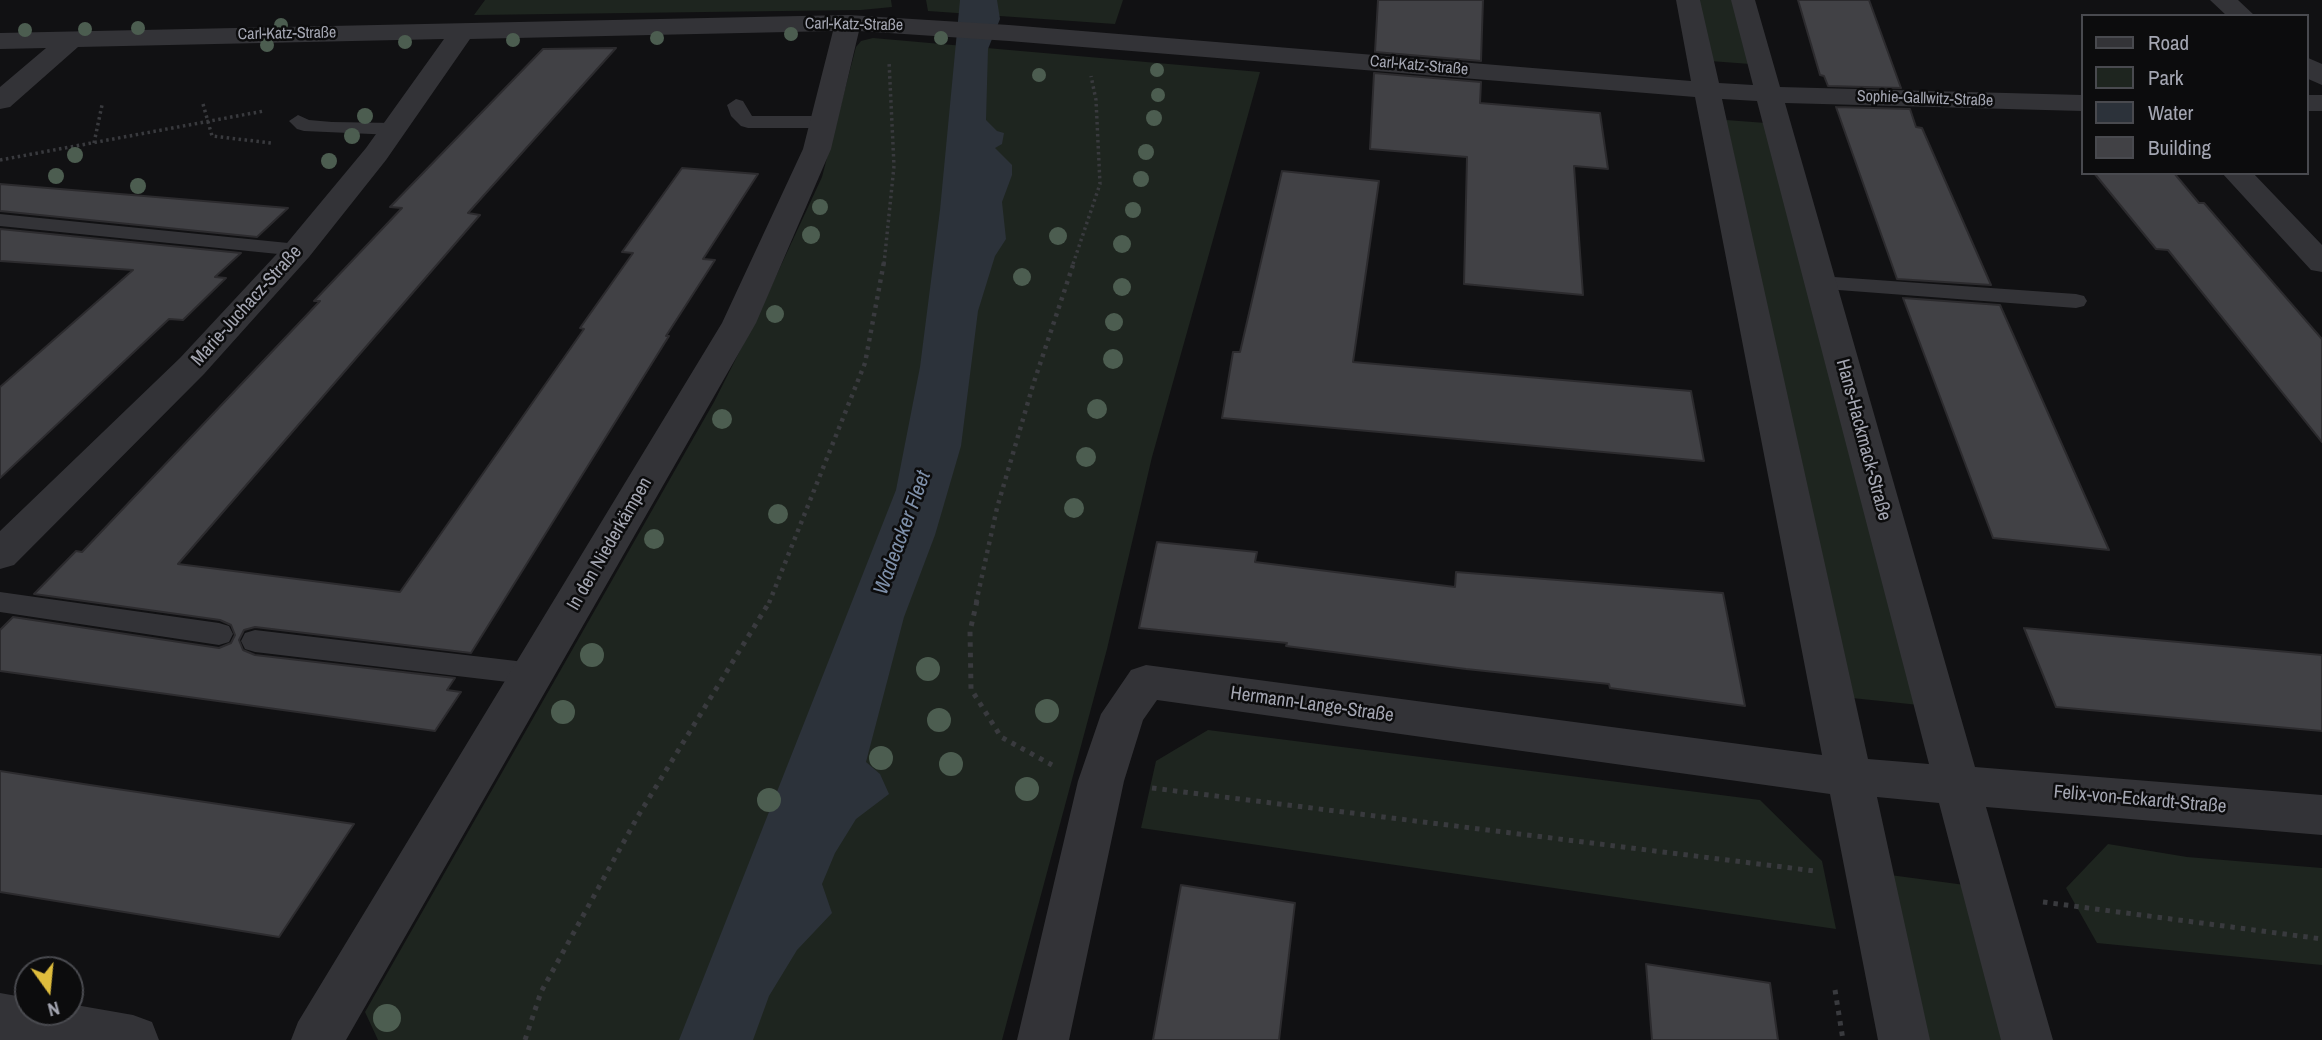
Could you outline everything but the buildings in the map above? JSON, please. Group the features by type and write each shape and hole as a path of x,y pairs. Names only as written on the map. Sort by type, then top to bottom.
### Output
{"street":[{"path":"1688,0 1904,1040"},
{"name":"Hans-Hackmack-Straße","path":"1743,0 2027,1040"},
{"path":"2222,0 2240,14"},
{"name":"Carl-Katz-Straße","path":"0,41 848,23 1083,38 1705,90"},
{"name":"In den Niederkämpen","path":"317,1040 739,323 817,149 848,23"},
{"name":"Marie-Juchacz-Straße","path":"0,555 192,366 299,250 394,129 463,30"},
{"path":"0,101 73,38"},
{"path":"1705,90 1769,94"},
{"name":"Sophie-Gallwitz-Straße","path":"1769,94 2080,103"},
{"path":"2238,175 2322,263"},
{"name":"Hermann-Lange-Straße","path":"1043,1040 1101,781 1123,714 1146,682 1798,772 1851,776"},
{"path":"1851,776 1959,785"},
{"name":"Felix-von-Eckardt-Straße","path":"1959,785 2322,815"},
{"path":"0,1018 133,1040"}],"lane":[{"path":"736,105 740,116 748,122 824,121"},
{"path":"298,121 304,125 332,128 394,129"},
{"path":"0,220 299,250"},
{"path":"1820,283 2076,301"},
{"path":"0,602 219,634"},
{"path":"255,641 533,674"}],"path":[{"path":"525,1040 541,992 638,816 771,600 865,363 883,270 894,166 887,25"},
{"path":"1083,38 1096,100 1100,184 1033,384 997,508 970,631 971,690 1001,737 1045,762 1101,781 1815,871"},
{"path":"94,143 102,105"},
{"path":"0,160 277,109"},
{"path":"2039,901 2322,939"}],"green space":[{"path":"485,0 891,0 892,7 861,10 474,15"},
{"path":"926,0 1123,0 1115,24 928,11"},
{"path":"1697,0 1733,0 1750,64 1710,61"},
{"path":"873,38 1260,72 1152,457 1107,649 1002,1040 378,1040 365,1012 714,402 822,177 856,47 861,41"},
{"path":"1726,120 1766,123 1919,705 1852,698"},
{"path":"1208,730 1760,800 1822,861 1836,929 1141,828 1156,761"},
{"path":"2108,844 2187,857 2322,868 2322,965 2097,943 2066,888"},
{"path":"1890,875 1965,885 2006,1040 1925,1040"}],"water":[{"name":"Wadeacker Fleet","path":"960,0 997,0 1000,19 988,49 986,120 997,131 1004,133 1002,144 995,148 1012,165 1012,175 1002,202 1006,239 995,256 978,311 961,446 935,535 904,617 866,762 880,774 889,794 856,819 835,853 822,884 832,913 797,950 769,996 753,1040 679,1040 896,490 920,367 940,210"}]}
